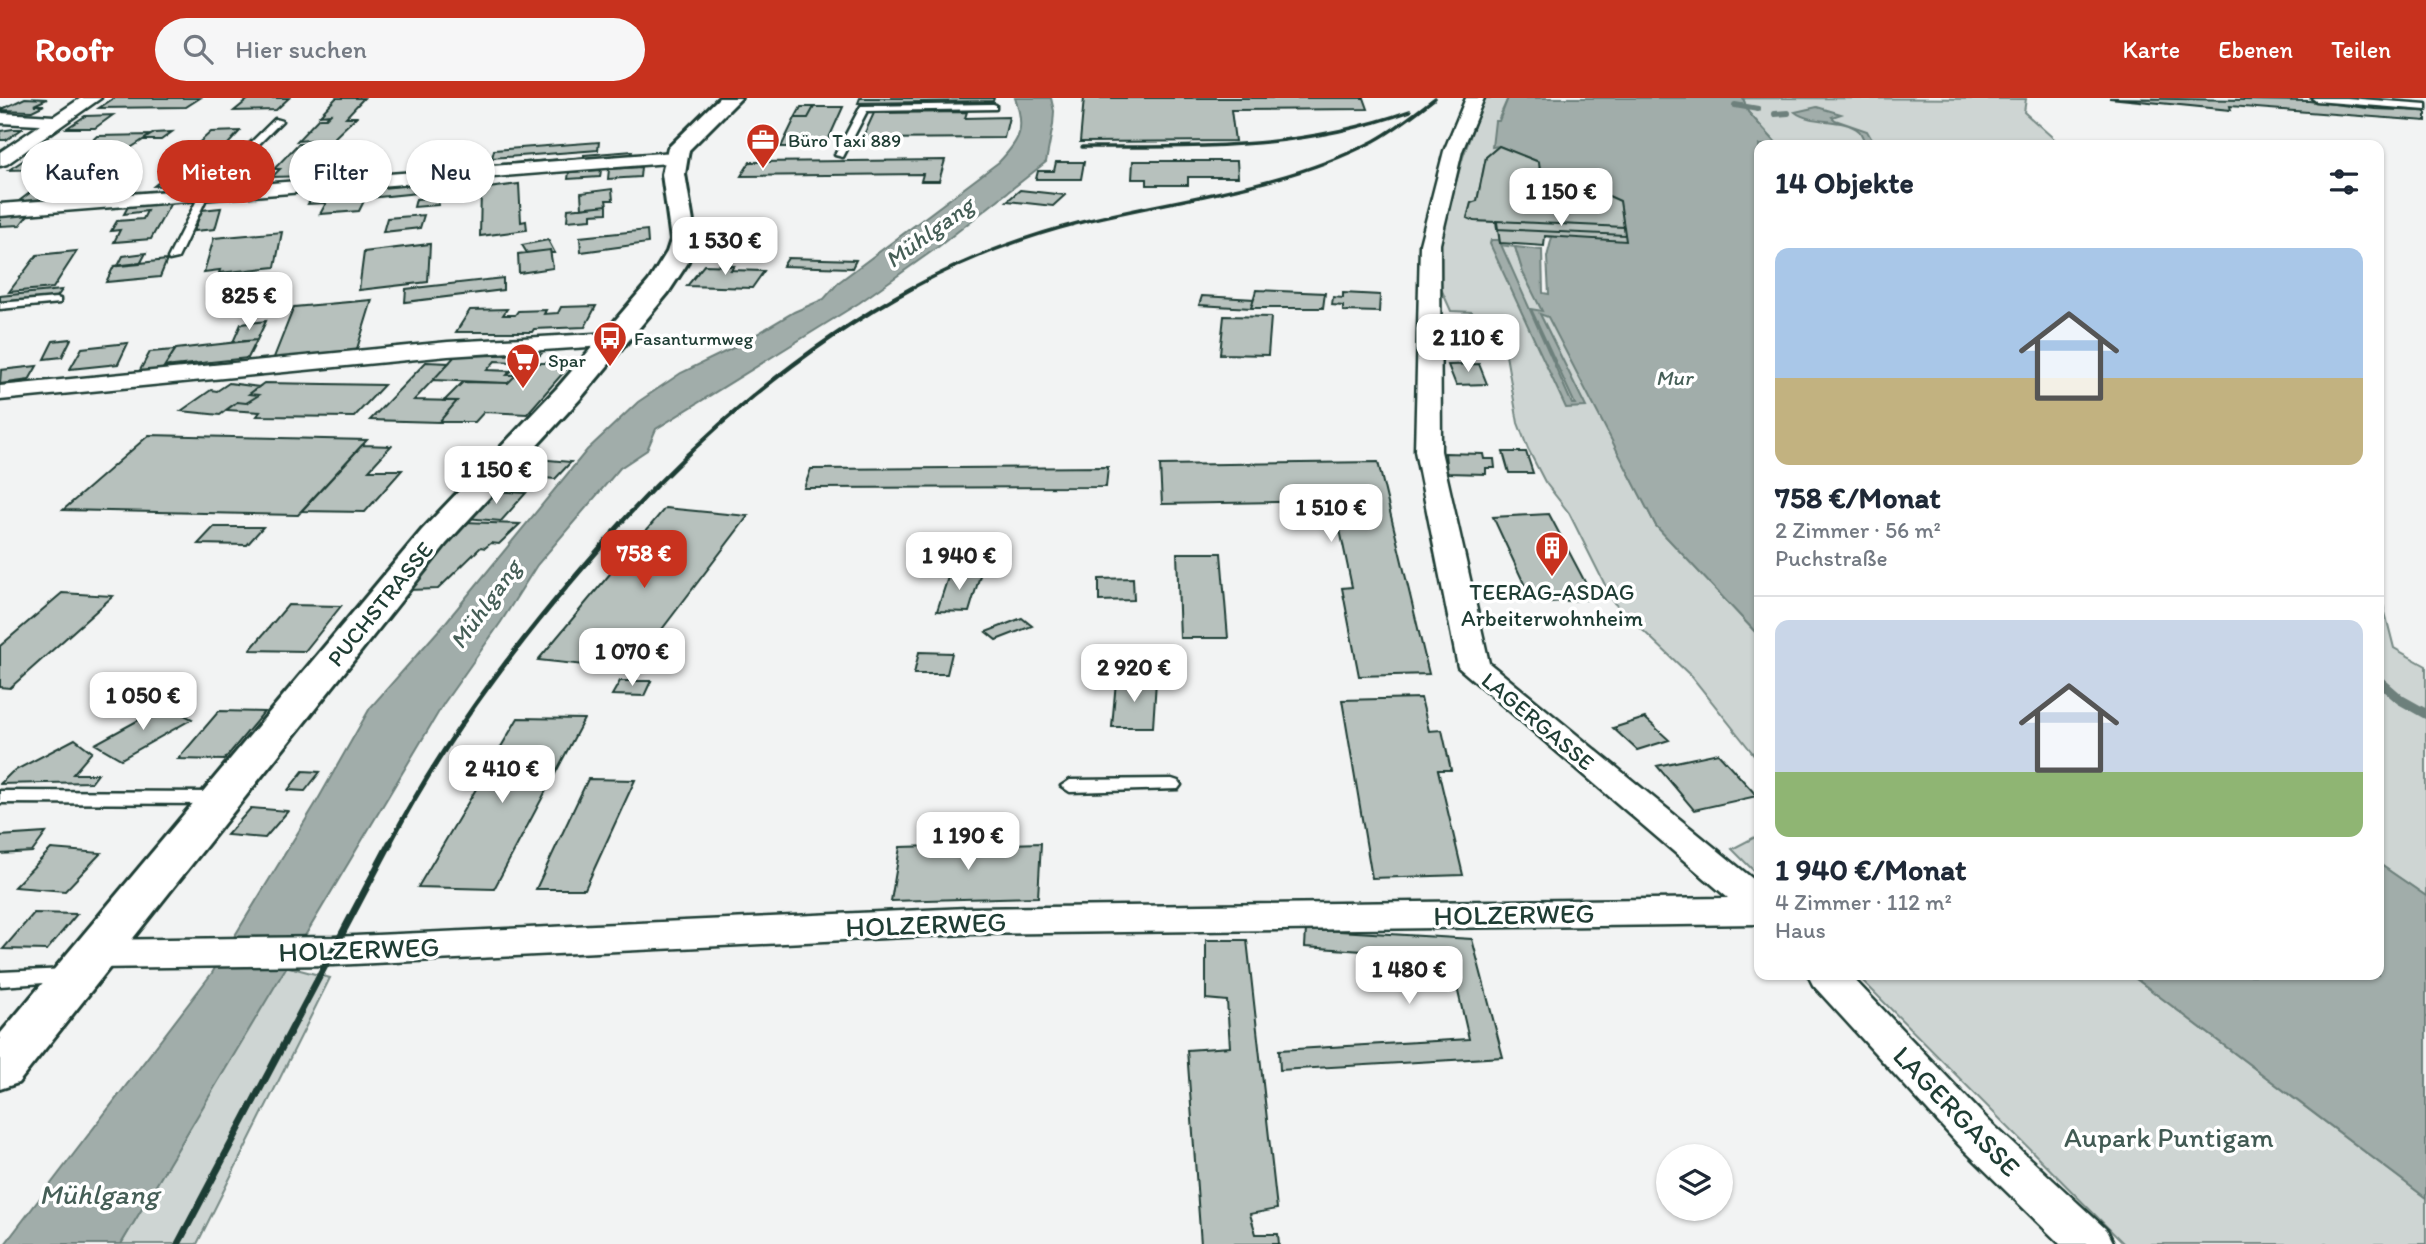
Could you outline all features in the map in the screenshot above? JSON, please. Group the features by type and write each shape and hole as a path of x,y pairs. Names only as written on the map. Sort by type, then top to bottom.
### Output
{"main road":[{"path":"674,158 679,148 731,98"},
{"name":"PUCHSTRASSE","path":"0,1069 434,537 473,492 567,395 672,267 685,239 674,179 674,158"}],"street":[{"path":"0,160 92,98"},
{"name":"LAGERGASSE","path":"1475,98 1453,151 1430,244 1427,451 1474,667 1754,900"},
{"path":"0,118 58,121"},
{"path":"275,189 674,158"},
{"path":"0,209 157,197"},
{"path":"0,393 448,349 612,340"},
{"name":"HOLZERWEG","path":"85,965 200,953 300,952 967,921 1754,911"},
{"name":"LAGERGASSE","path":"1832,980 1974,1133 2091,1244"}],"lane":[{"path":"2316,98 2426,107"},
{"path":"840,155 864,108 993,107"},
{"path":"259,140 278,121"},
{"path":"173,258 200,203"},
{"path":"0,306 55,301"},
{"path":"1070,786 1171,785"},
{"path":"0,797 221,798"},
{"path":"0,979 85,965"}],"green space":[{"path":"1484,98 1508,98 1499,118 1503,122 1499,146 1486,157 1477,201 1471,203 1467,218 1497,222 1500,245 1515,247 1523,273 1548,314 1656,526 1754,631 1754,755 1692,677 1614,603 1569,513 1545,482 1528,449 1518,423 1506,355 1493,343 1480,342 1472,312 1451,311 1438,282 1439,244 1463,157"},
{"path":"1743,98 2026,99 2024,112 2055,140 1773,140 1748,112"},
{"path":"2384,609 2394,648 2426,666 2426,896 2384,867"},
{"path":"1754,838 1754,871 1732,849"},
{"path":"285,966 330,978 197,1244 121,1244"},
{"name":"Aupark Puntigam","path":"1862,980 2138,980 2426,1198 2426,1244 2124,1244"}],"water":[{"name":"Mühlgang","path":"1015,98 1051,98 1053,125 1046,162 938,247 859,303 656,429 647,450 620,468 537,565 444,703 121,1244 5,1244 212,973 316,803 370,708 446,622 587,450 638,402 681,373 735,347 794,312 824,299 839,282 999,162 1012,147 1019,133 1020,118"},
{"name":"Mur","path":"1508,98 1743,98 1748,112 1773,140 1754,140 1754,631 1656,526 1548,317 1540,314 1586,407 1566,408 1490,244 1491,240 1499,240 1572,404 1575,404 1531,309 1542,311 1523,273 1515,247 1542,250 1543,293 1549,294 1547,257 1552,237 1545,236 1539,162 1499,146 1492,147 1495,121 1499,121"},
{"path":"1817,107 1841,114 1832,117 1867,131 1872,140 1864,140 1860,133 1844,124 1810,118 1795,112"},
{"path":"2384,867 2426,896 2426,1198 2138,980 2384,980"}],"building":[{"path":"25,98 47,99 34,105 44,105 32,111 0,110"},
{"path":"114,98 200,98 186,107 99,108"},
{"path":"250,98 289,98 276,110 234,111"},
{"path":"336,98 364,98 346,117 356,117 332,140 298,140 319,118 326,118 330,114 320,115"},
{"path":"860,98 994,98 993,101 858,103"},
{"path":"1084,98 1364,98 1368,109 1231,110 1235,141 1080,142"},
{"path":"2109,98 2309,101 2375,109 2426,111 2426,121 2230,106 2231,110"},
{"path":"801,107 814,107 808,118 795,118"},
{"path":"814,107 843,107 825,147 781,147 795,118 808,118"},
{"path":"967,112 965,118 1009,117 1004,138 862,139 874,113"},
{"path":"113,115 95,128 67,128 85,116"},
{"path":"22,129 6,140 0,140 0,131"},
{"path":"240,131 232,140 202,140 211,132"},
{"path":"172,132 161,140 143,140 154,133"},
{"path":"151,135 143,140 93,140 97,136"},
{"path":"599,142 598,150 495,158 495,150"},
{"path":"1499,146 1539,162 1542,193 1609,196 1620,201 1626,241 1545,236 1544,246 1500,243 1497,222 1467,218 1471,203 1477,201 1486,157"},
{"path":"632,151 631,158 584,162 584,155"},
{"path":"289,153 289,177 275,177 280,169 275,168"},
{"path":"584,157 584,162 495,169 495,164"},
{"path":"945,160 939,181 921,181 923,174 741,176 750,162"},
{"path":"1133,161 1237,161 1238,177 1188,177 1188,185 1147,185 1147,179 1132,179"},
{"path":"21,162 21,170 9,170"},
{"path":"1056,162 1084,162 1081,179 1036,179 1038,171 1054,171"},
{"path":"641,167 640,177 608,179 609,169"},
{"path":"601,170 600,177 568,179 569,172"},
{"path":"519,184 521,222 526,221 527,230 480,236 481,203 495,203 495,187"},
{"path":"406,186 406,194 392,196 392,187"},
{"path":"612,189 613,200 606,200 607,205 582,208 581,193"},
{"path":"1020,190 1065,195 1053,206 1007,201"},
{"path":"130,203 171,203 151,239 114,242 120,230 111,231 117,221 143,219 147,211 124,214"},
{"path":"326,203 363,203 359,211 320,214"},
{"path":"415,203 438,203 438,205 414,207"},
{"path":"607,205 607,213 591,214 591,219 567,221 568,209"},
{"path":"221,208 215,229 194,231 202,210"},
{"path":"31,211 20,225 0,226 0,213"},
{"path":"424,215 420,228 383,232 387,218"},
{"path":"1496,221 1624,227 1625,235 1497,229"},
{"path":"647,230 648,243 581,252 580,237"},
{"path":"282,232 275,267 204,272 214,238"},
{"path":"548,240 555,253 550,250 527,253 522,245"},
{"path":"430,244 428,282 359,290 364,252"},
{"path":"713,244 741,245 732,257 705,257"},
{"path":"550,250 553,268 519,273 518,254"},
{"path":"77,251 53,288 9,292 37,255"},
{"path":"146,253 140,264 118,266 123,256"},
{"path":"788,258 856,260 852,268 783,266"},
{"path":"167,260 160,277 106,282 114,266"},
{"path":"704,265 734,266 731,270 764,271 752,288 687,286"},
{"path":"503,278 503,290 405,302 406,289"},
{"path":"62,290 57,297 0,303 0,296"},
{"path":"1256,290 1325,293 1323,308 1251,308"},
{"path":"1343,293 1380,295 1379,312 1343,311 1343,306 1332,305 1333,297 1343,298"},
{"path":"1202,296 1254,299 1251,308 1199,305"},
{"path":"372,300 356,352 273,360 294,307"},
{"path":"596,306 585,327 534,329 532,332 456,332 470,310 507,309 503,315 515,315 518,311 546,310 544,314 558,313 561,307"},
{"path":"1224,316 1271,317 1268,355 1220,354"},
{"path":"266,321 257,340 233,342 241,324"},
{"path":"71,339 62,357 44,359 53,341"},
{"path":"257,340 248,358 164,367 176,349"},
{"path":"128,343 118,364 70,369 82,348"},
{"path":"175,350 164,367 169,366 168,369 139,372 150,352"},
{"path":"541,354 532,363 495,361 487,370 511,371 507,375 516,375 508,383 433,380 455,356"},
{"path":"426,362 449,363 414,400 457,401 439,422 370,420"},
{"path":"519,362 571,364 527,414 484,412 475,422 439,422 457,401 444,401 463,382 508,383 516,375 507,375"},
{"path":"1479,364 1487,384 1456,385 1448,365"},
{"path":"37,366 29,380 0,384 1,370"},
{"path":"229,383 259,387 249,394 259,395 246,403 237,402 220,415 181,411 211,390 217,391"},
{"path":"264,383 384,385 354,417 257,416 260,412 226,410 237,402 246,403 259,395 249,394"},
{"path":"149,435 367,440 298,515 63,510"},
{"path":"362,445 391,446 369,470 402,470 365,512 301,511"},
{"path":"1503,452 1526,452 1533,473 1509,473"},
{"path":"1445,453 1483,454 1484,459 1494,459 1495,468 1486,468 1486,474 1447,473"},
{"path":"526,458 571,462 555,479 510,475"},
{"path":"1378,462 1429,674 1359,676 1342,588 1352,587 1334,501 1162,504 1160,465"},
{"path":"1108,467 1106,487 804,488 811,469"},
{"path":"491,491 526,493 501,521 465,518"},
{"path":"665,508 748,516 631,670 538,660"},
{"name":"TEERAG-ASDAG Arbeiterwohnheim","path":"1549,514 1594,599 1533,603 1493,517"},
{"path":"464,522 520,524 499,544 491,543 485,548 481,547 438,589 409,590"},
{"path":"214,527 263,527 247,545 198,544"},
{"path":"1177,553 1221,553 1228,638 1180,638"},
{"path":"950,571 981,572 969,612 937,611"},
{"path":"1133,578 1134,600 1099,601 1099,579"},
{"path":"62,593 113,596 10,688 0,687 0,646"},
{"path":"288,605 341,606 305,651 250,650"},
{"path":"1022,618 1032,626 996,640 986,632"},
{"path":"919,652 952,653 947,674 914,674"},
{"path":"620,681 651,681 644,696 612,695"},
{"path":"1116,681 1156,681 1153,727 1112,727"},
{"path":"1421,698 1429,731 1442,730 1451,770 1438,770 1463,875 1372,878 1342,700"},
{"path":"166,705 192,719 121,759 95,744"},
{"path":"219,711 264,712 224,760 178,759"},
{"path":"518,718 584,719 494,889 418,887"},
{"path":"1645,718 1669,740 1637,750 1613,728"},
{"path":"75,739 92,752 73,774 98,774 92,782 0,784 12,772"},
{"path":"1718,753 1754,793 1754,797 1694,810 1657,766"},
{"path":"303,771 320,772 305,791 288,790"},
{"path":"588,779 635,780 585,889 536,889"},
{"path":"251,808 288,811 265,838 227,835"},
{"path":"46,833 32,852 0,854 0,836"},
{"path":"1041,843 1038,897 891,901 900,847"},
{"path":"51,849 101,853 65,891 14,887"},
{"path":"34,913 77,914 47,950 3,949"},
{"path":"1306,929 1472,939 1503,1057 1280,1070 1279,1050 1469,1039 1450,957 1305,947"},
{"path":"1206,940 1247,940 1277,1209 1250,1214 1256,1234 1278,1234 1279,1244 1201,1244 1187,1050 1230,1047 1227,1001 1206,999"}],"waterway":[{"path":"1735,105 1758,109"},
{"path":"1775,114 1788,113"},
{"path":"2384,685 2401,700 2426,714"}],"railway":[{"path":"910,289 971,259 1056,229 1229,191 1303,171 1374,141 1435,98"},
{"path":"1082,147 1207,146 1288,140 1369,124 1410,111"},
{"path":"613,532 680,462 753,396 831,338 914,287"},
{"path":"389,845 412,802 492,681 552,604 615,531"},
{"path":"178,1244 390,843"}],"place":[{"name":"Büro Taxi 889","path":"763,170"},
{"name":"Fasanturmweg","path":"610,368"},
{"name":"Spar","path":"523,390"},
{"name":"TEERAG-ASDAG Arbeiterwohnheim","path":"1552,578"}]}
